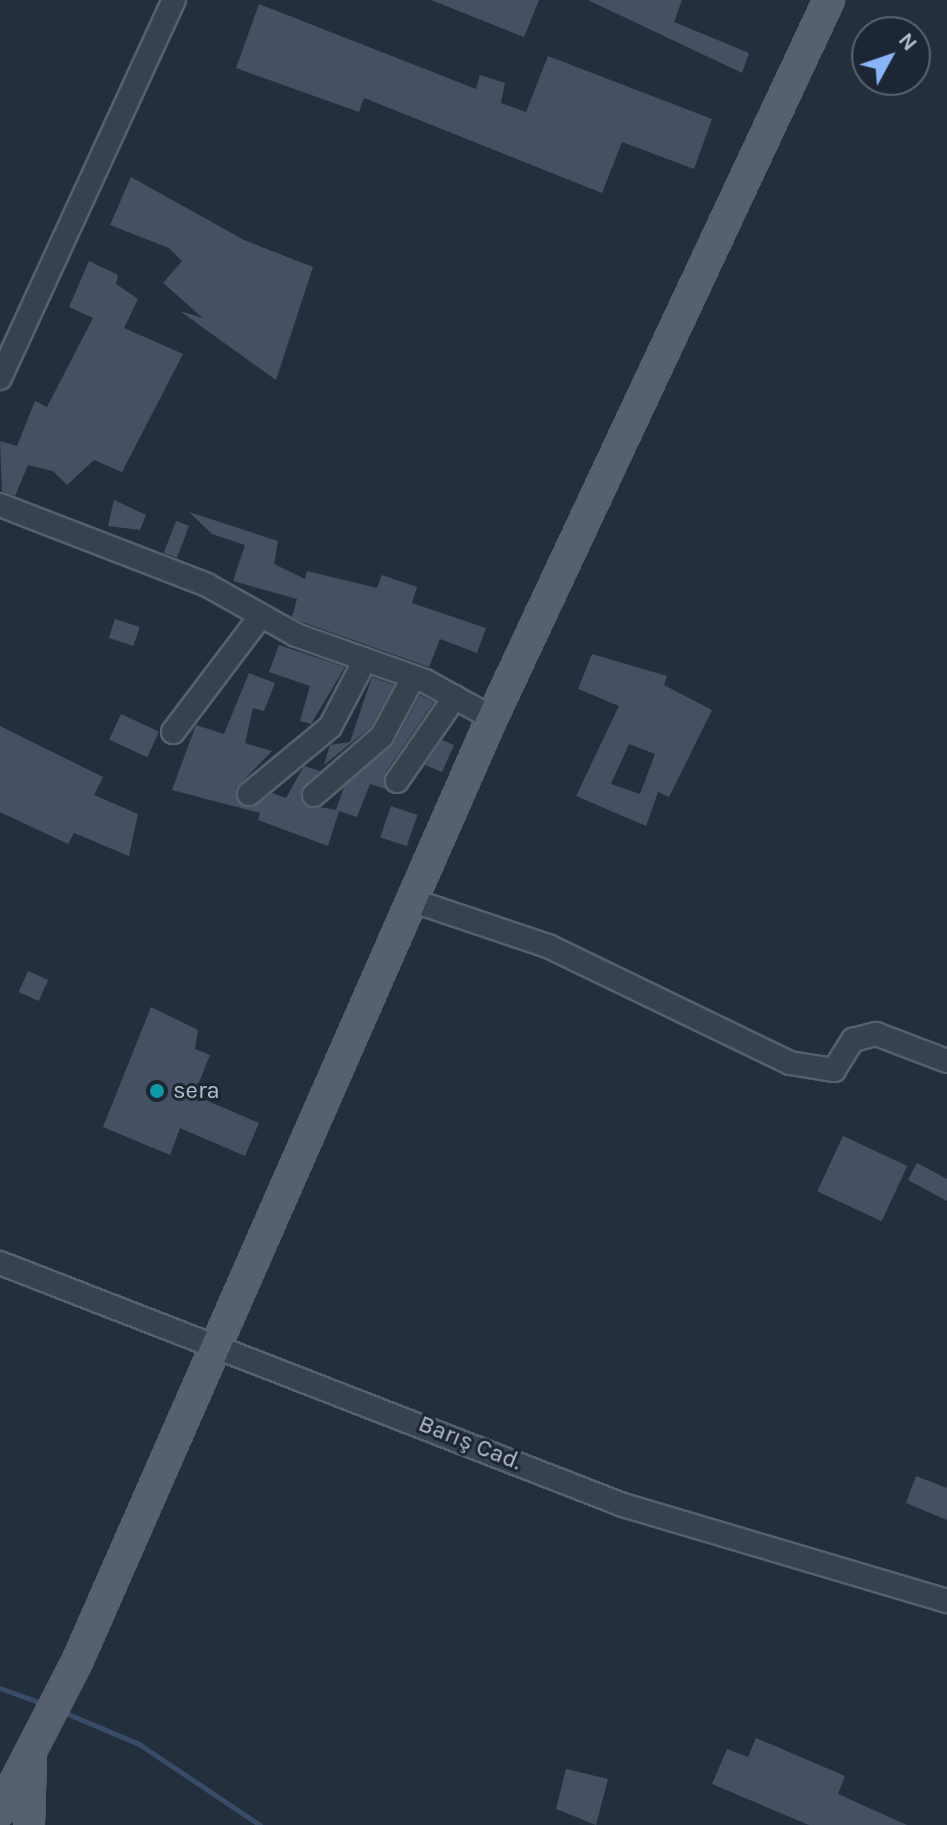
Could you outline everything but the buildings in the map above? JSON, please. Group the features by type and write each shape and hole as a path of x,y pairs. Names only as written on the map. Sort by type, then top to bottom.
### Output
{"main road":[{"path":"0,1811 31,1758 77,1662 492,718 829,0"},
{"path":"29,1825 31,1758"}],"street":[{"path":"0,378 174,0"},
{"path":"0,505 207,585 260,617 455,697 492,718"},
{"path":"173,732 260,617"},
{"path":"249,794 330,727 365,660"},
{"path":"314,795 382,736 412,680"},
{"path":"397,781 455,697"},
{"path":"411,900 548,946 790,1063 834,1070 853,1040 876,1034 947,1061"},
{"name":"Barış Cad.","path":"0,1263 216,1341 623,1505 947,1601"}],"waterway":[{"path":"0,1688 44,1704"},
{"path":"61,1711 139,1744 260,1825"}],"place":[{"name":"sera","path":"157,1091"}]}
